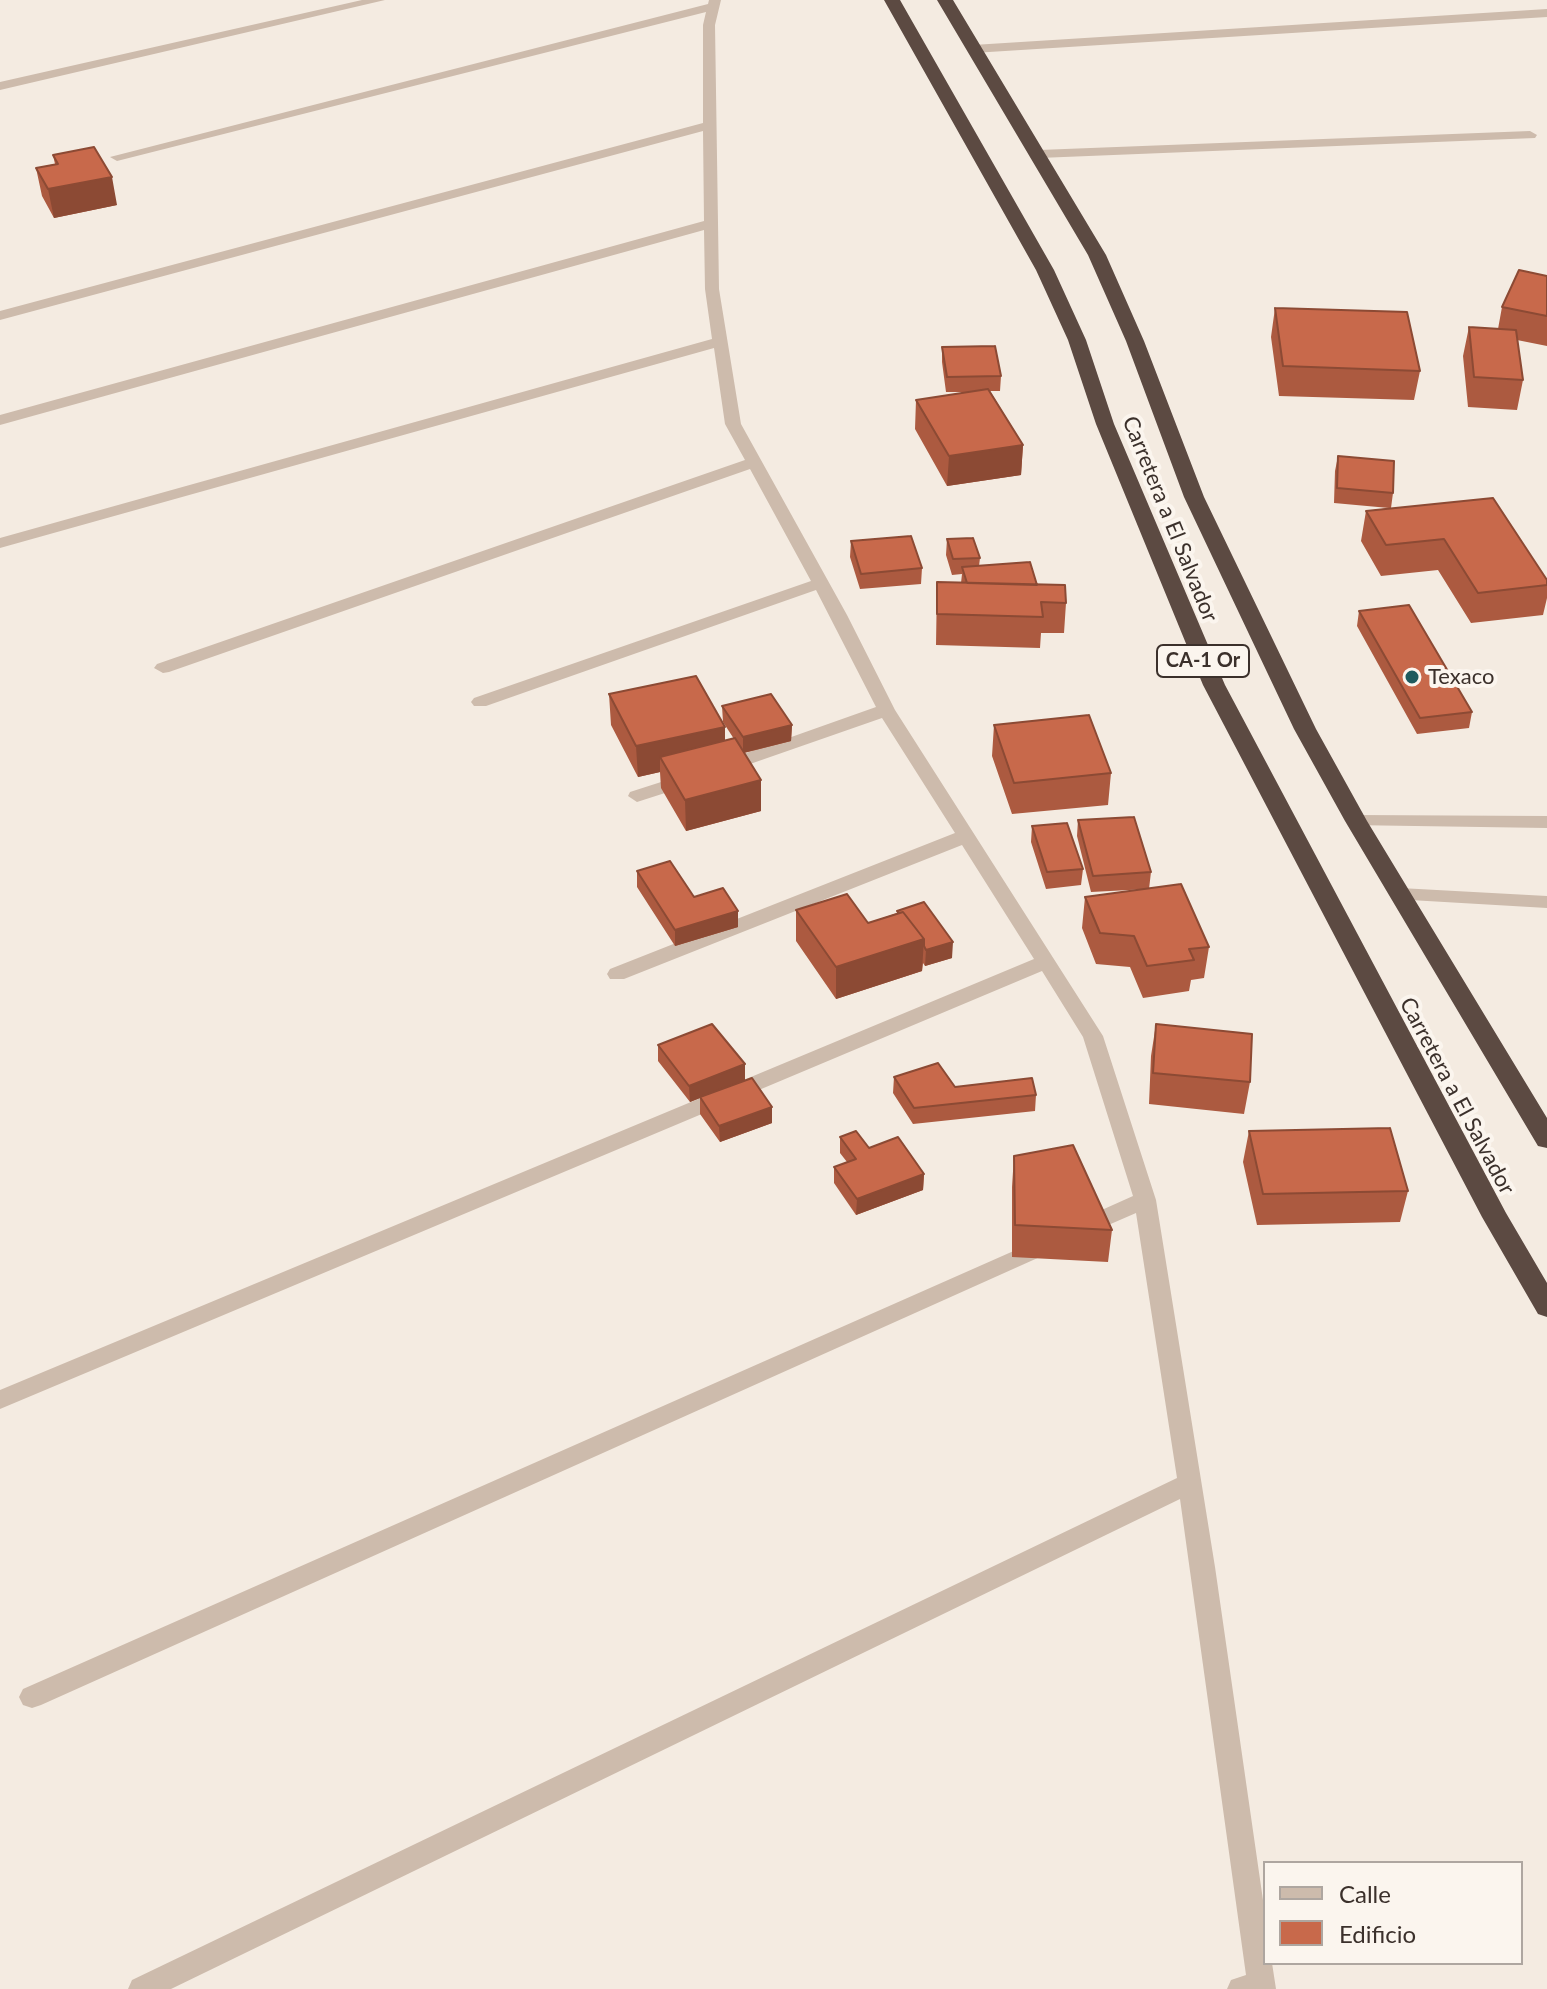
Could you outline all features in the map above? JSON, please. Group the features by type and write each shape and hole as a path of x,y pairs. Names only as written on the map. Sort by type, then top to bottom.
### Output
{"highway":[{"name":"Carretera a El Salvador","path":"892,0 1045,270 1077,340 1105,424 1214,685 1495,1217 1547,1307"},
{"name":"Carretera a El Salvador","path":"945,0 1097,255 1135,341 1194,497 1305,729 1356,821 1547,1139"}],"street":[{"path":"0,86 379,0"},
{"path":"117,157 715,3 709,25 712,289 733,424 751,463 820,583 886,710 1093,1036 1145,1200 1190,1483 1255,1987"},
{"path":"973,49 1547,13"},
{"path":"0,316 710,125"},
{"path":"1039,154 1530,135"},
{"path":"0,420 711,224"},
{"path":"0,543 720,342"},
{"path":"163,668 751,463"},
{"path":"480,702 820,583"},
{"path":"637,796 886,710"},
{"path":"1356,821 1547,822"},
{"path":"617,974 966,836"},
{"path":"1400,894 1547,902"},
{"path":"0,1400 1046,962"},
{"path":"32,1697 1145,1200"},
{"path":"142,1989 1190,1483"}],"building":[{"path":"94,147 112,177 48,189 36,168 58,164 53,155"},
{"path":"1519,270 1547,276 1547,316 1502,307"},
{"path":"1275,308 1407,312 1420,371 1283,366"},
{"path":"1469,327 1516,330 1523,380 1474,377"},
{"path":"995,346 1001,376 947,377 942,347"},
{"path":"988,389 1023,445 949,456 916,400"},
{"path":"1338,456 1394,461 1393,493 1337,488"},
{"path":"1493,498 1547,580 1547,585 1478,593 1444,539 1386,545 1366,511"},
{"path":"911,536 922,568 861,574 851,541"},
{"path":"973,538 980,558 953,559 947,539"},
{"path":"1030,562 1037,585 967,583 962,567"},
{"path":"937,582 1065,585 1066,603 1041,602 1043,617 937,614"},
{"name":"Texaco","path":"1409,605 1472,712 1420,718 1359,611"},
{"path":"696,676 725,727 636,746 609,694"},
{"path":"771,694 792,725 743,737 722,706"},
{"path":"1089,715 1111,773 1014,783 994,725"},
{"path":"735,738 761,780 685,800 660,757"},
{"path":"1134,817 1151,872 1093,876 1078,820"},
{"path":"1067,823 1083,869 1047,872 1032,826"},
{"path":"670,861 694,897 723,888 738,911 675,930 637,871"},
{"path":"1181,884 1209,947 1189,949 1194,960 1147,966 1134,936 1100,933 1085,897"},
{"path":"847,894 868,923 903,912 924,939 836,967 796,910"},
{"path":"924,902 953,942 926,950 924,939 903,912 897,911"},
{"path":"712,1024 745,1064 689,1086 658,1045"},
{"path":"1156,1024 1252,1034 1250,1082 1153,1073"},
{"path":"938,1063 955,1087 1032,1078 1036,1095 914,1108 894,1077"},
{"path":"752,1078 772,1107 719,1126 700,1097"},
{"path":"1390,1128 1408,1191 1263,1194 1249,1131"},
{"path":"856,1131 869,1148 898,1137 924,1174 857,1199 834,1167 856,1159 840,1137"},
{"path":"1073,1145 1112,1230 1015,1225 1014,1156"}],"place":[{"name":"Texaco","path":"1412,677"}]}
